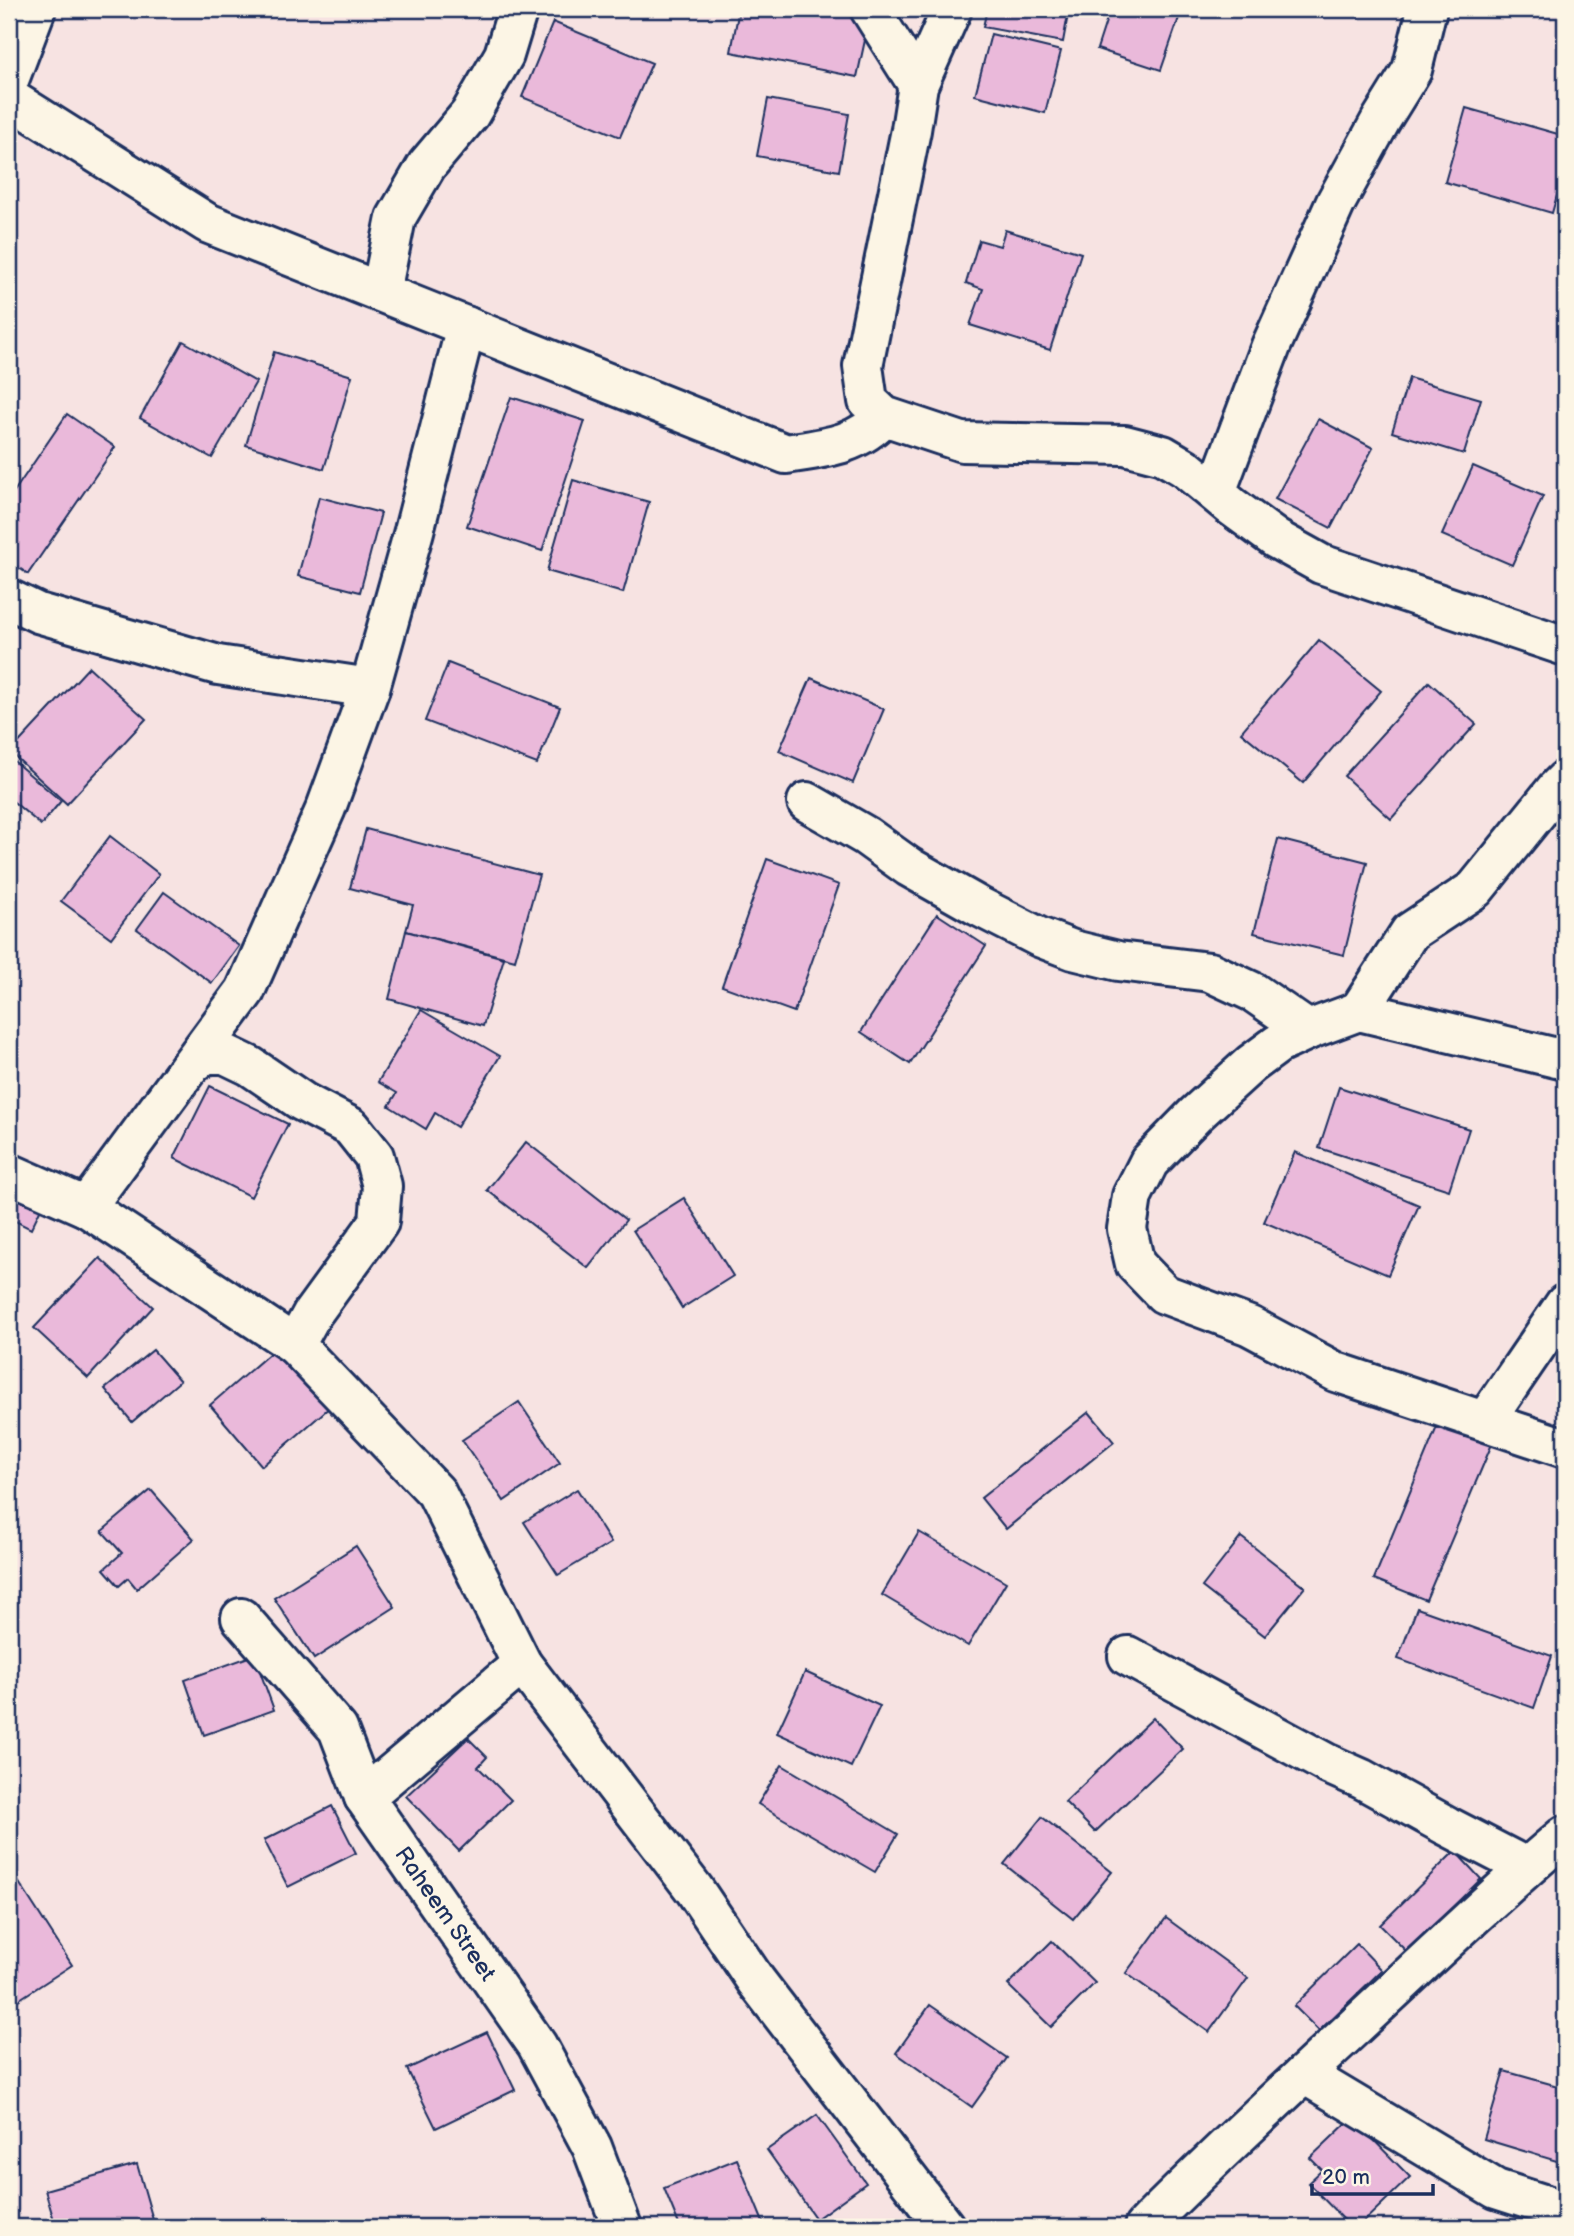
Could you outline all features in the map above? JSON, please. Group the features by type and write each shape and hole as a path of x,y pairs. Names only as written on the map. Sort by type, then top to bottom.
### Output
{"street":[{"path":"9,80 36,9"},
{"path":"381,292 396,218 427,165 470,114 504,55 518,9"},
{"path":"870,9 918,85"},
{"path":"952,9 918,85 912,130 863,366 868,401 884,416 962,442 1125,445 1163,455 1185,468 1276,539 1321,564 1565,646"},
{"path":"1216,492 1271,346 1335,202 1412,70 1427,9"},
{"path":"9,98 207,223 786,454 837,446 871,430 884,416"},
{"path":"86,1207 245,991 326,808 370,688 414,531 466,326"},
{"path":"9,599 38,613 218,665 370,688"},
{"path":"1359,1012 1410,932 1475,889 1565,780"},
{"path":"807,802 866,836 920,873 1038,937 1073,950 1118,961 1210,972 1253,992 1308,1030"},
{"path":"1565,1060 1359,1012 1308,1030 1278,1044 1251,1064 1149,1162 1132,1196 1127,1229 1135,1264 1164,1294 1250,1326 1336,1373 1565,1448"},
{"path":"189,1067 205,1055 225,1054 250,1066 303,1102 351,1127 374,1156 382,1186 379,1222 312,1314 295,1345"},
{"path":"9,1173 86,1207 295,1345 436,1492 522,1664 694,1889 756,1981 944,2227"},
{"path":"1485,1421 1565,1304"},
{"name":"Raheem Street","path":"241,1618 338,1729 364,1797 537,2045 592,2147 622,2227"},
{"path":"1128,1656 1526,1867"},
{"path":"364,1797 522,1664"},
{"path":"1144,2227 1187,2183 1526,1867 1565,1835"},
{"path":"1304,2074 1496,2189 1563,2214"}],"building":[{"path":"739,9 828,9 870,17 857,77 731,52"},
{"path":"987,9 1069,9 1063,42 983,27"},
{"path":"1110,9 1182,9 1161,70 1097,49"},
{"path":"553,22 652,63 620,137 522,97"},
{"path":"991,34 1061,51 1045,113 975,95"},
{"path":"768,99 849,114 839,171 757,156"},
{"path":"1466,108 1565,136 1565,167 1552,213 1445,182"},
{"path":"1005,230 1081,253 1050,350 970,325 983,289 966,283 979,240 1000,246"},
{"path":"183,341 256,382 212,458 140,418"},
{"path":"274,352 352,376 324,469 246,445"},
{"path":"1409,378 1481,399 1464,454 1392,432"},
{"path":"511,397 585,421 542,551 467,526"},
{"path":"67,414 115,447 28,574 9,561 9,499"},
{"path":"1318,419 1373,448 1331,528 1275,499"},
{"path":"1473,466 1543,496 1512,565 1442,535"},
{"path":"573,480 649,502 623,593 547,571"},
{"path":"319,497 381,513 360,592 298,576"},
{"path":"1319,640 1381,691 1303,783 1241,732"},
{"path":"448,663 560,707 537,764 425,721"},
{"path":"89,667 146,719 67,804 10,752"},
{"path":"811,678 884,709 853,783 779,751"},
{"path":"1429,682 1476,724 1391,819 1344,776"},
{"path":"9,757 61,801 41,825 9,798"},
{"path":"366,829 539,875 515,960 406,931 413,905 350,888"},
{"path":"110,836 159,874 111,938 61,901"},
{"path":"1278,839 1367,862 1344,955 1254,933"},
{"path":"767,859 839,885 794,1012 722,986"},
{"path":"164,892 239,946 212,983 137,929"},
{"path":"937,914 986,946 910,1064 861,1032"},
{"path":"406,931 504,958 483,1026 389,999"},
{"path":"421,1010 500,1056 457,1127 435,1113 426,1129 389,1106 397,1093 378,1082"},
{"path":"210,1086 288,1124 251,1197 174,1158"},
{"path":"1339,1087 1469,1129 1449,1190 1319,1148"},
{"path":"526,1142 626,1220 588,1268 487,1190"},
{"path":"1295,1152 1419,1205 1388,1275 1264,1222"},
{"path":"9,1190 42,1206 31,1229 9,1218"},
{"path":"684,1198 733,1276 682,1308 633,1230"},
{"path":"100,1258 153,1307 88,1378 34,1328"},
{"path":"277,1347 330,1407 262,1466 210,1405"},
{"path":"153,1350 180,1381 132,1422 105,1389"},
{"path":"519,1402 560,1463 504,1501 462,1440"},
{"path":"1089,1412 1114,1442 1006,1529 981,1498"},
{"path":"1439,1422 1492,1444 1426,1600 1374,1579"},
{"path":"577,1489 611,1543 558,1575 524,1522"},
{"path":"151,1490 194,1539 137,1589 128,1578 119,1586 104,1569 122,1553 102,1531"},
{"path":"919,1532 1006,1582 968,1646 882,1595"},
{"path":"1241,1537 1305,1587 1265,1636 1202,1587"},
{"path":"356,1546 395,1607 314,1659 274,1598"},
{"path":"1417,1608 1552,1656 1534,1708 1398,1659"},
{"path":"254,1655 274,1710 204,1735 185,1680"},
{"path":"805,1672 880,1706 851,1767 777,1733"},
{"path":"1153,1718 1183,1749 1095,1832 1065,1802"},
{"path":"468,1738 487,1757 478,1767 511,1800 459,1851 406,1796"},
{"path":"782,1765 898,1834 875,1872 758,1804"},
{"path":"332,1806 356,1853 288,1887 264,1840"},
{"path":"1042,1817 1112,1872 1073,1919 1004,1864"},
{"path":"1455,1851 1481,1879 1407,1952 1380,1925"},
{"path":"9,1867 72,1965 9,2006"},
{"path":"1166,1918 1248,1978 1209,2032 1126,1973"},
{"path":"1052,1941 1095,1983 1051,2027 1008,1985"},
{"path":"1357,1944 1382,1970 1319,2031 1294,2006"},
{"path":"930,2005 1007,2058 972,2107 896,2053"},
{"path":"487,2032 515,2090 436,2128 407,2069"},
{"path":"1504,2071 1565,2088 1565,2144 1560,2162 1484,2139"},
{"path":"817,2115 866,2183 816,2219 767,2150"},
{"path":"1352,2118 1410,2177 1358,2227 1351,2227 1308,2183 1322,2170 1310,2158"},
{"path":"737,2159 765,2227 680,2227 664,2188"},
{"path":"137,2164 155,2227 56,2227 45,2190"}]}
